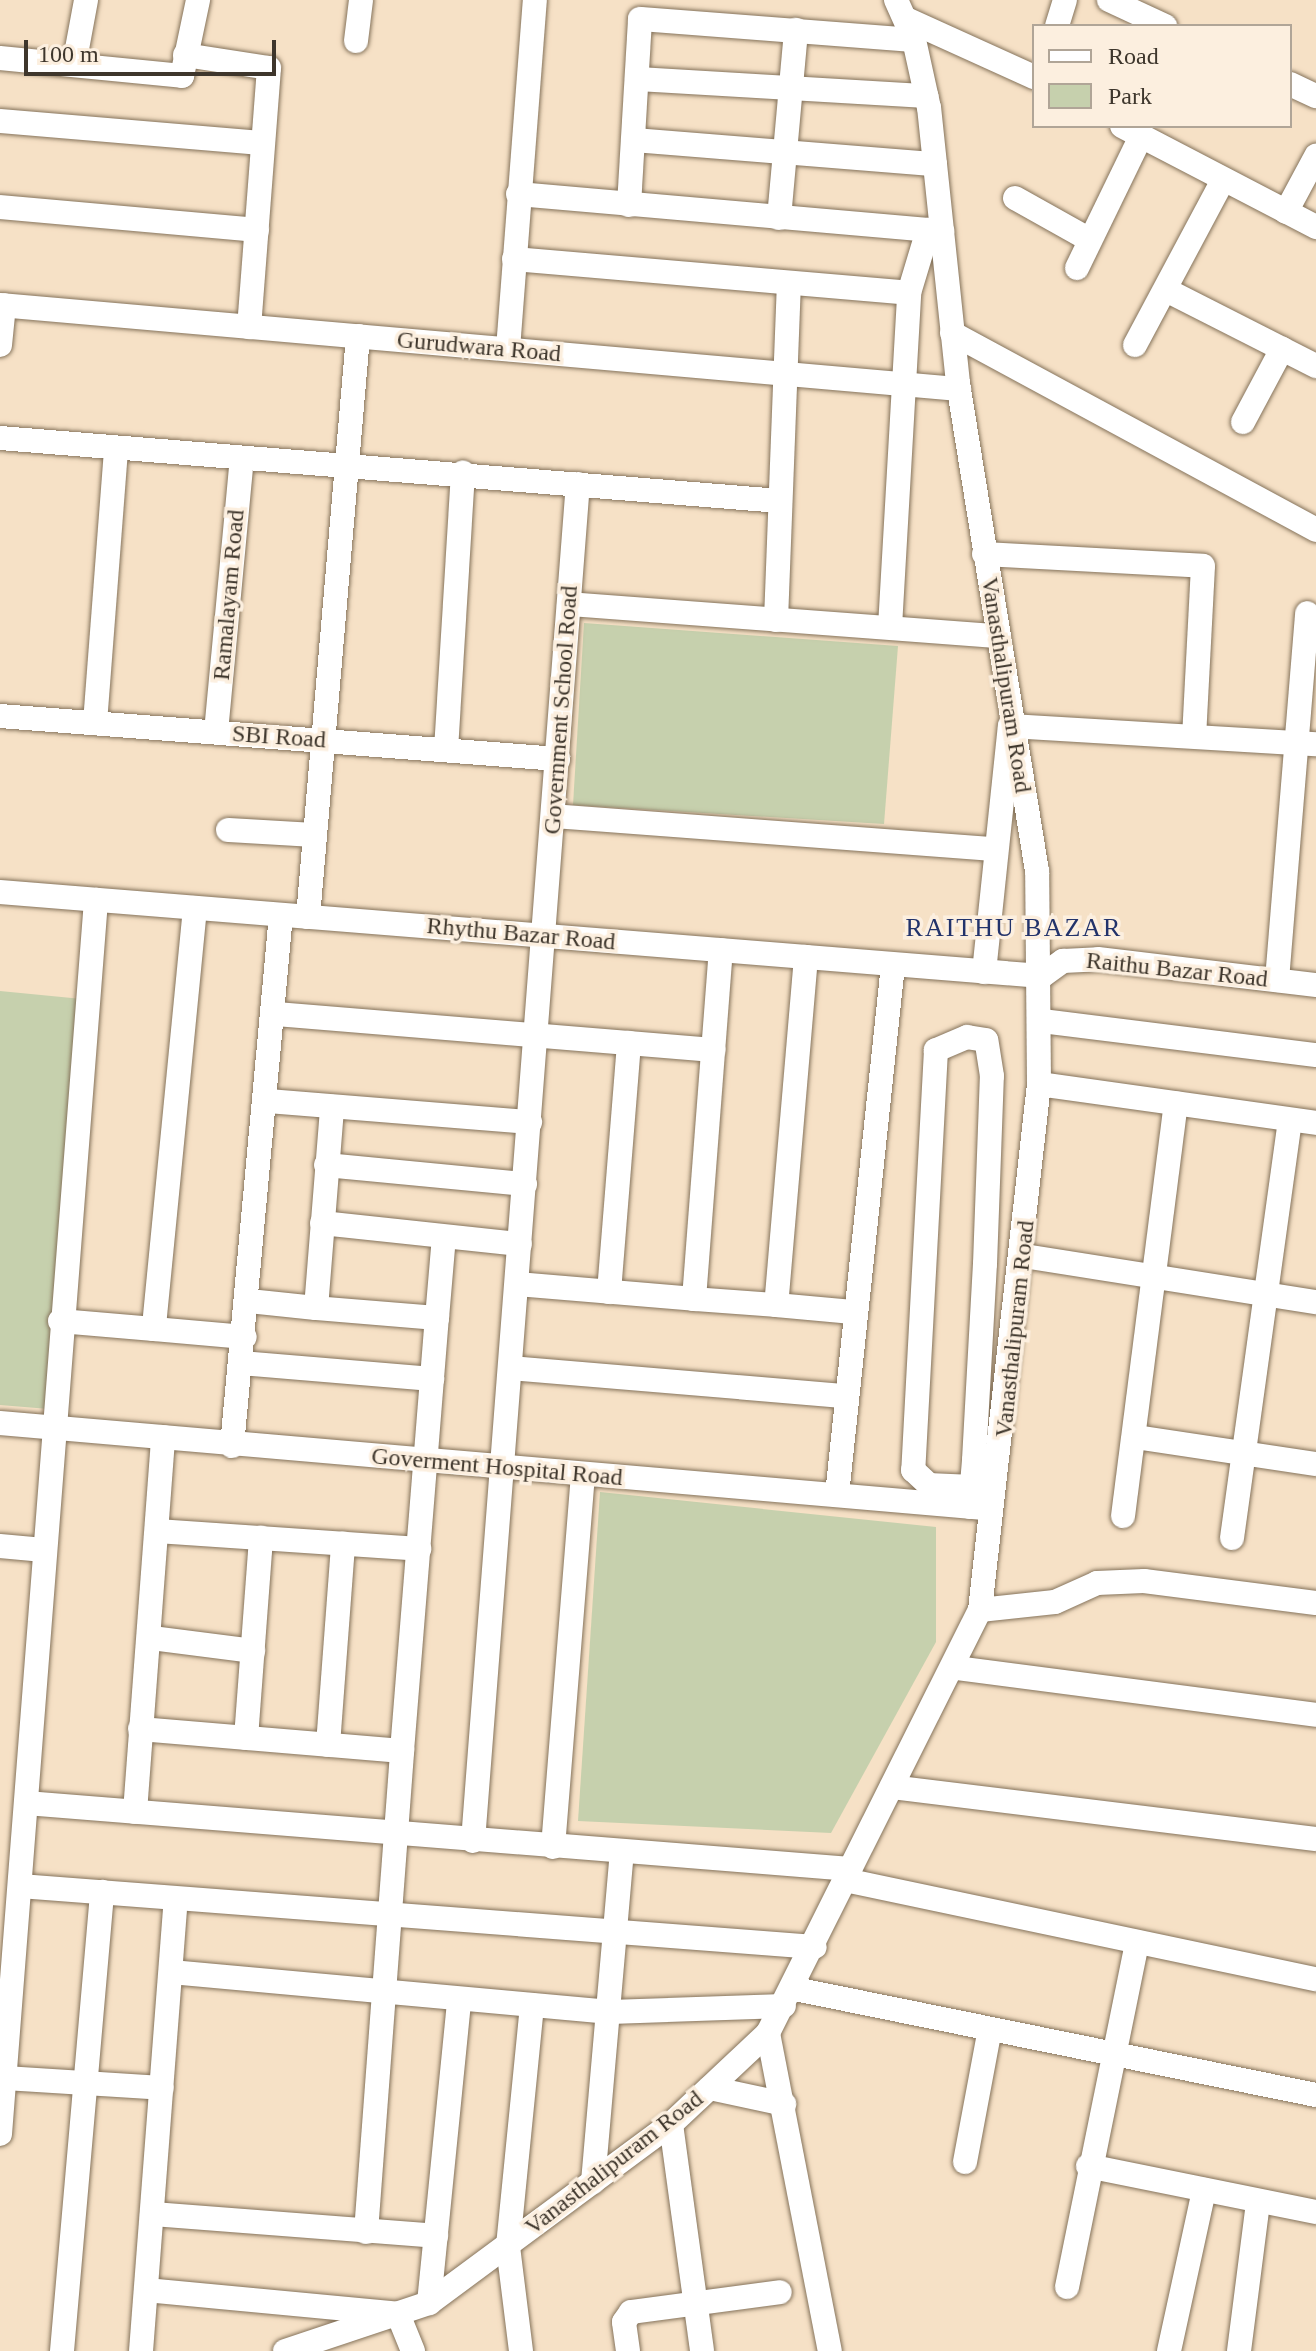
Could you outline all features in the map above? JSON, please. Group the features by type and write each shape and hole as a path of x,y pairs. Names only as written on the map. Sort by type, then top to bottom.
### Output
{"street":[{"path":"74,65 86,0"},
{"path":"0,58 182,76 198,0"},
{"path":"356,41 361,0"},
{"path":"508,349 535,0"},
{"path":"1058,24 1065,0"},
{"path":"1109,0 1161,24"},
{"path":"629,205 640,9 796,30 906,20 1032,76"},
{"name":"Vanasthalipuram Road","path":"285,2351 429,2303 671,2124 768,2033 790,1998 847,1875 956,1668 980,1610 979,1501 1024,1256 1039,1084 1042,976 1037,871 1010,726 935,231 935,164 926,96 906,20"},
{"path":"779,218 796,30"},
{"path":"185,55 269,68 249,327"},
{"path":"638,79 926,96"},
{"path":"1292,85 1316,96"},
{"path":"0,121 261,143"},
{"path":"1077,268 1131,131 1222,182 1316,227"},
{"path":"634,140 935,164"},
{"path":"1286,212 1316,156"},
{"path":"1135,345 1168,291 1222,182"},
{"path":"518,194 935,231 909,293 890,627"},
{"path":"1015,198 1090,240"},
{"path":"0,207 257,230"},
{"path":"514,259 909,293"},
{"path":"776,620 789,285"},
{"path":"1168,291 1316,366"},
{"path":"0,345 2,305"},
{"name":"Gurudwara Road","path":"2,305 959,389"},
{"path":"952,333 1313,520"},
{"path":"308,917 358,336"},
{"path":"1243,422 1282,349"},
{"path":"0,438 116,450 463,473 779,501"},
{"path":"95,723 116,450"},
{"name":"Ramalayam Road","path":"216,732 242,458"},
{"path":"446,750 463,473"},
{"name":"Government School Road","path":"473,1841 538,1035 578,484"},
{"path":"984,554 1204,554 1194,735"},
{"path":"569,604 998,636"},
{"path":"1277,980 1305,744 1307,613"},
{"name":"SBI Road","path":"0,716 558,759"},
{"path":"984,972 992,849 1010,726 1305,744"},
{"path":"553,816 992,849"},
{"path":"228,830 315,835"},
{"name":"Rhythu Bazar Road","path":"0,892 1042,976"},
{"path":"0,2134 13,1899 26,1803 55,1428 60,1321 96,900"},
{"path":"154,1329 195,908"},
{"path":"232,1446 268,1101 281,915"},
{"path":"694,1299 721,950"},
{"path":"776,1305 806,957"},
{"name":"Raithu Bazar Road","path":"1042,976 1063,961 1098,959 1316,985"},
{"path":"837,1495 843,1396 893,965"},
{"path":"276,1014 714,1050"},
{"path":"1042,1021 1316,1055"},
{"path":"967,1037 989,1045 992,1076 979,1501 929,1485 913,1470 936,1050 967,1037"},
{"path":"609,1292 629,1043"},
{"path":"1039,1084 1316,1123"},
{"path":"268,1101 530,1122"},
{"path":"1123,1516 1156,1278 1176,1103"},
{"path":"316,1308 332,1107"},
{"path":"1232,1538 1241,1454 1290,1120"},
{"path":"326,1165 525,1184"},
{"path":"322,1223 520,1244"},
{"path":"366,2232 444,1237"},
{"path":"1024,1256 1316,1302"},
{"path":"517,1284 853,1312"},
{"path":"249,1301 437,1318"},
{"path":"60,1321 245,1337"},
{"path":"241,1363 432,1379"},
{"path":"510,1368 843,1396"},
{"name":"Goverment Hospital Road","path":"0,1423 232,1446 837,1495 979,1501"},
{"path":"135,1812 140,1729 152,1638 163,1437"},
{"path":"1135,1437 1316,1464"},
{"path":"553,1847 583,1474"},
{"path":"157,1531 419,1549"},
{"path":"246,1738 261,1538"},
{"path":"328,1745 343,1544"},
{"path":"0,1546 44,1550"},
{"path":"980,1610 1055,1602 1097,1583 1144,1581 1316,1603"},
{"path":"152,1638 253,1651"},
{"path":"956,1668 1316,1715"},
{"path":"140,1729 402,1751"},
{"path":"892,1787 1316,1839"},
{"path":"26,1803 847,1875 1137,1942 1316,1979"},
{"path":"593,2182 622,1853"},
{"path":"13,1899 102,1892 815,1947"},
{"path":"62,2351 102,1892"},
{"path":"141,2351 176,1899"},
{"path":"1067,2287 1088,2166 1115,2056 1137,1942"},
{"path":"171,1972 384,1991 459,2001 610,2012 790,1998 990,2029 1316,2095"},
{"path":"429,2303 459,2001"},
{"path":"521,2351 508,2246 532,2005"},
{"path":"965,2162 990,2029"},
{"path":"768,2033 830,2351"},
{"path":"5,2078 162,2088"},
{"path":"710,2088 784,2104"},
{"path":"671,2124 702,2351"},
{"path":"1088,2166 1316,2212"},
{"path":"1169,2351 1204,2190"},
{"path":"1239,2351 1258,2202"},
{"path":"152,2214 436,2236"},
{"path":"146,2290 398,2314 413,2351"},
{"path":"628,2351 625,2316 780,2292"}],"green space":[{"path":"584,623 898,646 884,824 573,805"},
{"path":"0,991 82,999 49,1409 0,1405"},
{"path":"600,1492 936,1527 936,1642 831,1833 578,1821"}],"district":[{"name":"RAITHU BAZAR","path":"1014,928"}]}
